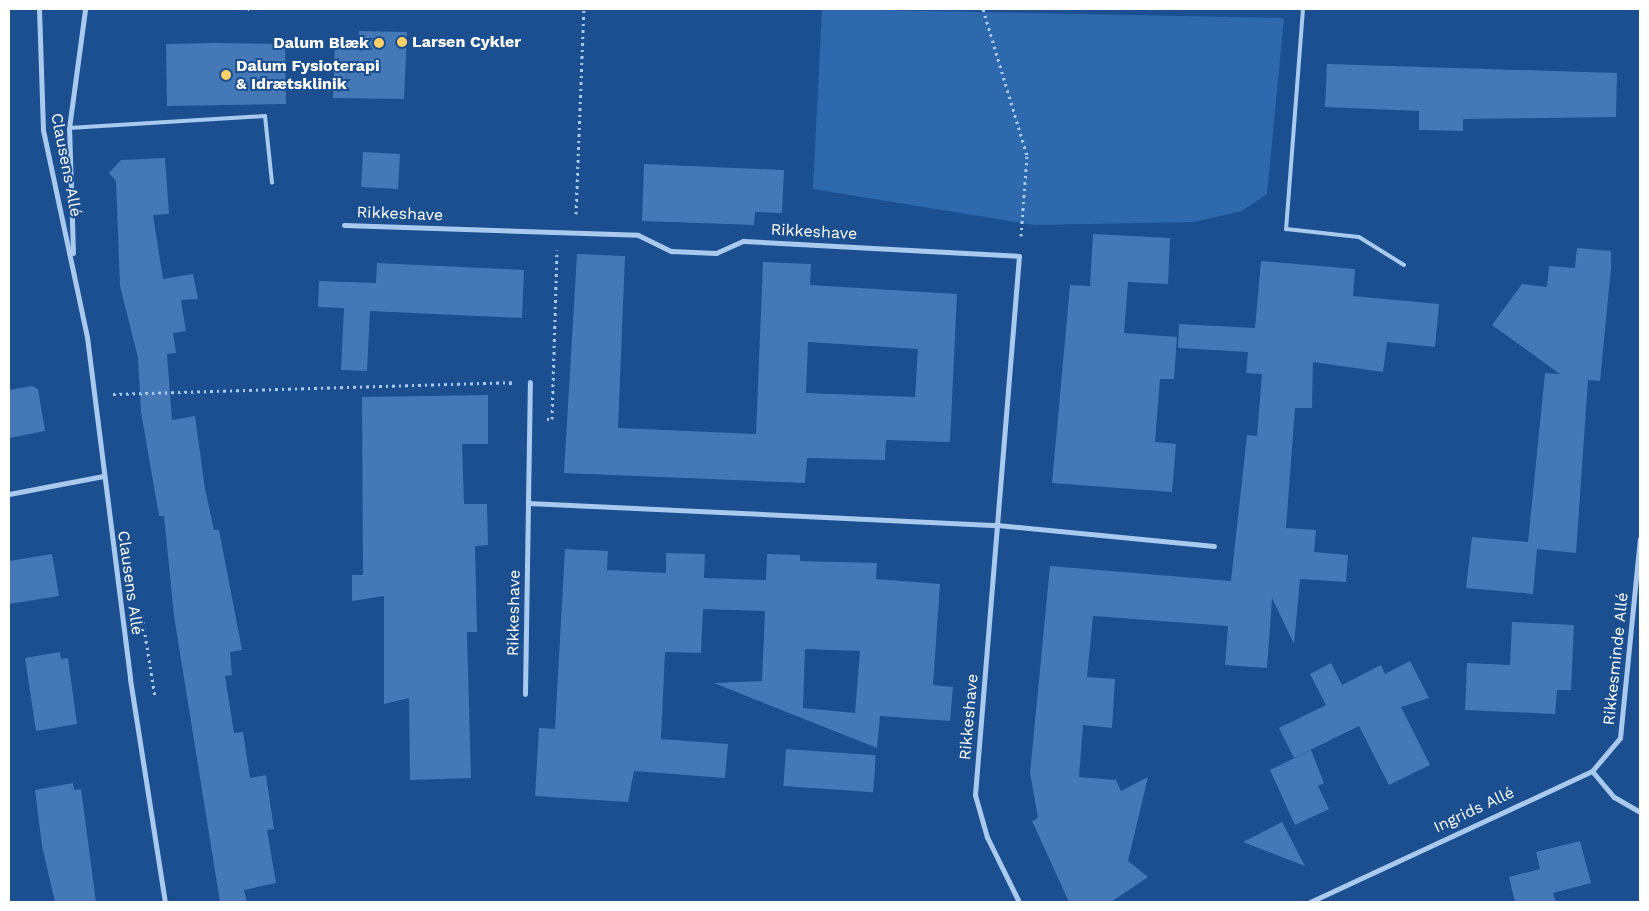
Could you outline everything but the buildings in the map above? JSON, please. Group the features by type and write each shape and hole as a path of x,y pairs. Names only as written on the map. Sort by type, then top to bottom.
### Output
{"street":[{"name":"Clausens Allé","path":"39,9 43,130 73,266 94,395 103,476 166,902"},
{"name":"Clausens Allé","path":"73,266 69,128 86,9"},
{"name":"Rikkeshave","path":"344,225 638,235 671,251 716,253 744,240 1019,256 975,795 987,837 1019,902"},
{"name":"Rikkeshave","path":"525,694 530,382"},
{"path":"9,494 103,476"},
{"path":"528,503 997,525 1214,546"},
{"name":"Rikkesminde Allé","path":"1592,771 1620,738 1640,538"},
{"path":"1592,771 1614,797 1640,812"},
{"name":"Ingrids Allé","path":"1310,902 1592,771"}],"lane":[{"path":"1303,9 1286,229 1359,236 1404,265"},
{"path":"69,128 265,116 272,183"}],"path":[{"path":"576,232 584,9"},
{"path":"983,9 1027,156 1019,256"},
{"path":"529,418 552,419 558,232"},
{"path":"94,395 530,382"}],"shaded area":[{"path":"822,9 1284,18 1267,194 1242,211 1193,222 1034,225 813,189"}],"place":[{"name":"Larsen Cykler","path":"402,42"},
{"name":"Dalum Blæk","path":"379,43"},
{"name":"Dalum Fysioterapi & Idrætsklinik","path":"226,75"}]}
